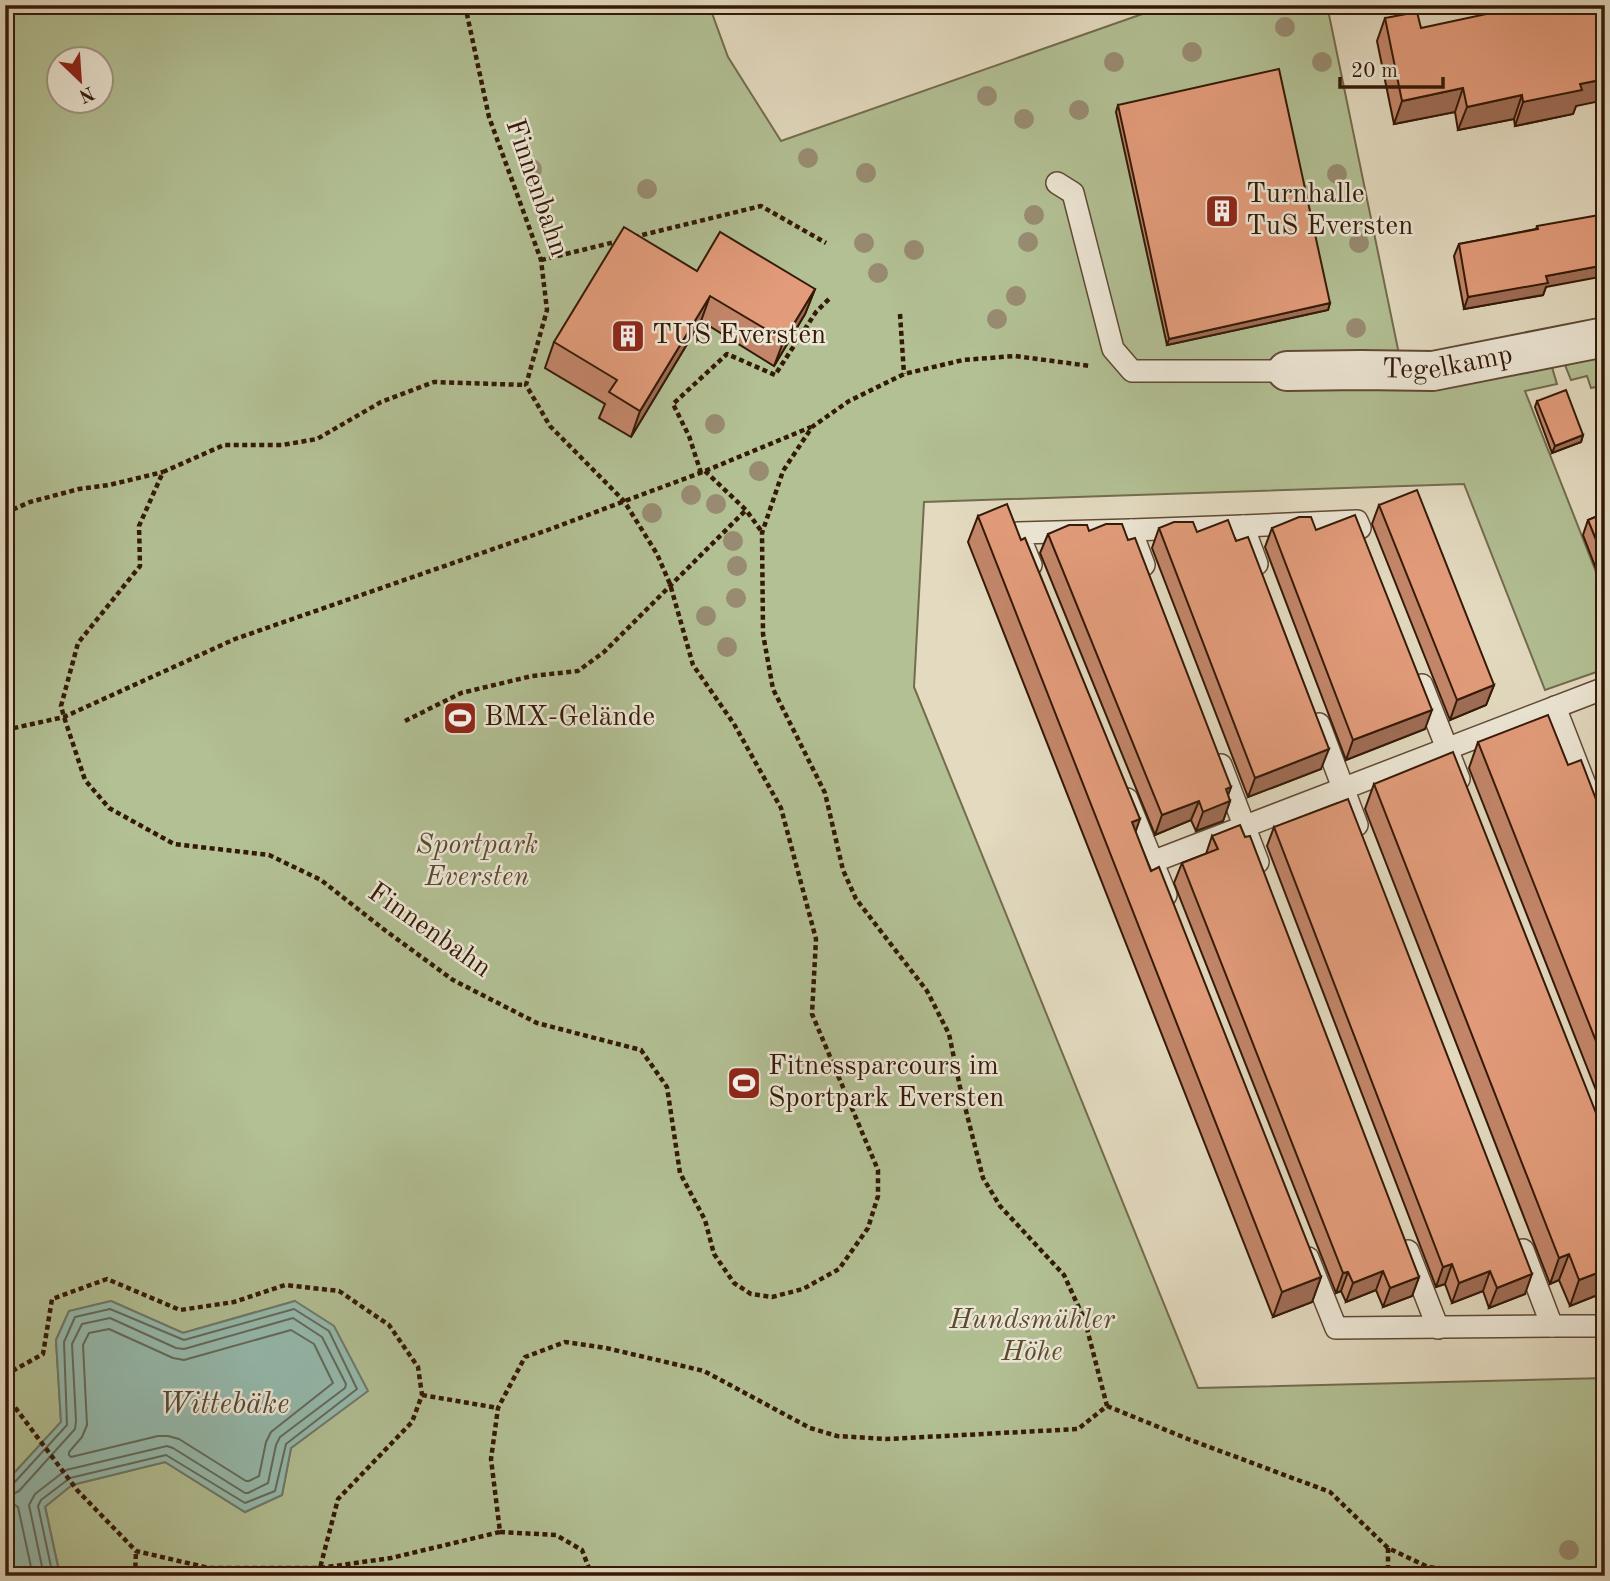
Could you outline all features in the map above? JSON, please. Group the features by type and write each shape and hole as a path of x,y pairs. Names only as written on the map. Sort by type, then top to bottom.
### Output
{"street":[{"name":"Tegelkamp","path":"1287,371 1433,371 1605,337"}],"lane":[{"path":"1058,183 1073,193 1113,349 1132,371 1287,371"},
{"path":"1038,583 1018,533 1357,521 1367,546"},
{"path":"1243,526 1262,576"},
{"path":"1131,530 1151,582"},
{"path":"1417,673 1467,800"},
{"path":"1152,862 1605,688"},
{"path":"1310,701 1363,840"},
{"path":"1555,707 1605,836"},
{"path":"1215,749 1264,878"},
{"path":"1121,786 1173,914"},
{"path":"1300,1237 1336,1328 1605,1326"},
{"path":"1518,1237 1552,1326"},
{"path":"1403,1238 1438,1328"}],"path":[{"name":"Finnenbahn","path":"163,472 139,526 140,566 78,643 61,706 85,780 108,808 174,844 270,855 321,880 453,980 537,1023 641,1050 667,1087 680,1173 705,1220 714,1254 734,1283 751,1294 772,1297 803,1289 839,1269 868,1228 878,1196 878,1170 812,1013 816,939 781,808 734,724 693,666 670,584 657,554 624,501 550,426 526,385 547,310 541,260 489,117 465,5"},
{"path":"632,237 761,206 826,243"},
{"path":"541,260 619,241"},
{"path":"762,533 746,510 703,472 673,404 727,354 775,375 816,312 831,298"},
{"path":"900,314 904,374"},
{"path":"5,730 64,717 235,639 545,531 703,472 812,427 849,401 904,374 963,360 1015,356 1132,371"},
{"path":"5,513 55,495 163,472 224,445 282,445 317,439 381,402 434,382 526,385"},
{"path":"812,427 783,471 762,533 763,634 773,690 825,793 843,870 856,899 928,991 949,1034 983,1178 1000,1206 1064,1275 1085,1321 1107,1406"},
{"path":"404,721 461,694 532,676 578,671 604,652 746,510"},
{"path":"5,1375 43,1354 52,1299 107,1279 180,1310 234,1302 285,1285 339,1291 389,1325 418,1367 422,1395 412,1422 338,1499 320,1568"},
{"path":"500,1532 491,1459 498,1408 525,1357 565,1342 606,1348 704,1371 810,1428 837,1436 887,1439 1078,1429 1107,1406"},
{"path":"5,1394 77,1490 136,1551 209,1568 320,1568 391,1558 500,1532 556,1535 582,1550 592,1576"},
{"path":"422,1395 498,1408"},
{"path":"1107,1406 1330,1492 1388,1548 1429,1567 1488,1573 1590,1570 1605,1566"},
{"path":"1388,1548 1388,1576"},
{"path":"135,1576 136,1551"}],"green space":[{"name":"Sportpark Eversten","path":"5,5 709,5 728,57 781,141 1148,12 1148,5 1327,5 1400,359 1551,364 1557,384 1525,391 1605,595 1605,669 1545,690 1464,484 924,502 914,687 1198,1388 1605,1378 1605,1576 60,1576 45,1506 72,1485 165,1462 245,1512 282,1495 291,1448 367,1391 295,1301 183,1333 111,1301 69,1311 56,1340 61,1422 5,1483"},
{"path":"1605,351 1605,385 1591,388 1587,376 1571,380 1563,360"}],"water":[{"name":"Wittebäke","path":"111,1301 183,1333 295,1301 334,1326 368,1391 291,1448 282,1495 245,1512 165,1462 72,1485 45,1507 60,1576 7,1576 5,1483 61,1422 56,1340 69,1311"}],"building":[{"path":"1528,5 1605,5 1605,79 1580,84 1582,90 1523,102 1522,95 1467,107 1463,88 1402,101 1385,18 1417,12 1421,28"},
{"name":"Turnhalle TuS Eversten","path":"1279,69 1330,303 1169,339 1118,105"},
{"path":"1605,214 1605,265 1546,276 1548,283 1468,297 1459,244"},
{"name":"TUS Eversten","path":"624,227 697,271 720,232 815,289 784,340 710,296 640,411 609,392 617,380 554,342"},
{"path":"1566,390 1583,435 1555,446 1537,401"},
{"path":"1417,490 1494,685 1457,700 1379,505"},
{"path":"1007,504 1021,540 1025,538 1140,819 1132,822 1151,871 1159,867 1321,1277 1282,1292 978,516"},
{"path":"1605,513 1605,562 1588,520"},
{"path":"1355,515 1432,710 1353,740 1272,528 1299,517 1311,517 1316,530"},
{"path":"1228,520 1236,541 1248,537 1329,749 1255,778 1159,528 1174,522 1193,522 1197,532"},
{"path":"1106,524 1122,524 1128,540 1135,538 1231,787 1226,789 1230,801 1203,812 1199,801 1162,815 1048,534 1069,525 1087,525 1089,531"},
{"path":"1548,715 1568,765 1581,760 1605,819 1605,1064 1478,742"},
{"path":"1453,752 1605,1132 1605,1270 1579,1280 1569,1254 1559,1258 1374,784"},
{"path":"1348,799 1532,1274 1497,1288 1490,1271 1459,1283 1452,1264 1443,1267 1274,827"},
{"path":"1240,825 1245,837 1250,836 1419,1277 1390,1288 1383,1271 1353,1283 1348,1272 1343,1273 1182,863 1218,849 1212,836"}],"place":[{"name":"Turnhalle TuS Eversten","path":"1222,211"},
{"name":"TUS Eversten","path":"628,336"},
{"name":"BMX-Gelände","path":"460,718"},
{"name":"Fitnessparcours im Sportpark Eversten","path":"744,1083"}],"park label":[{"name":"Hundsmühler Höhe","path":"1032,1337"}]}
